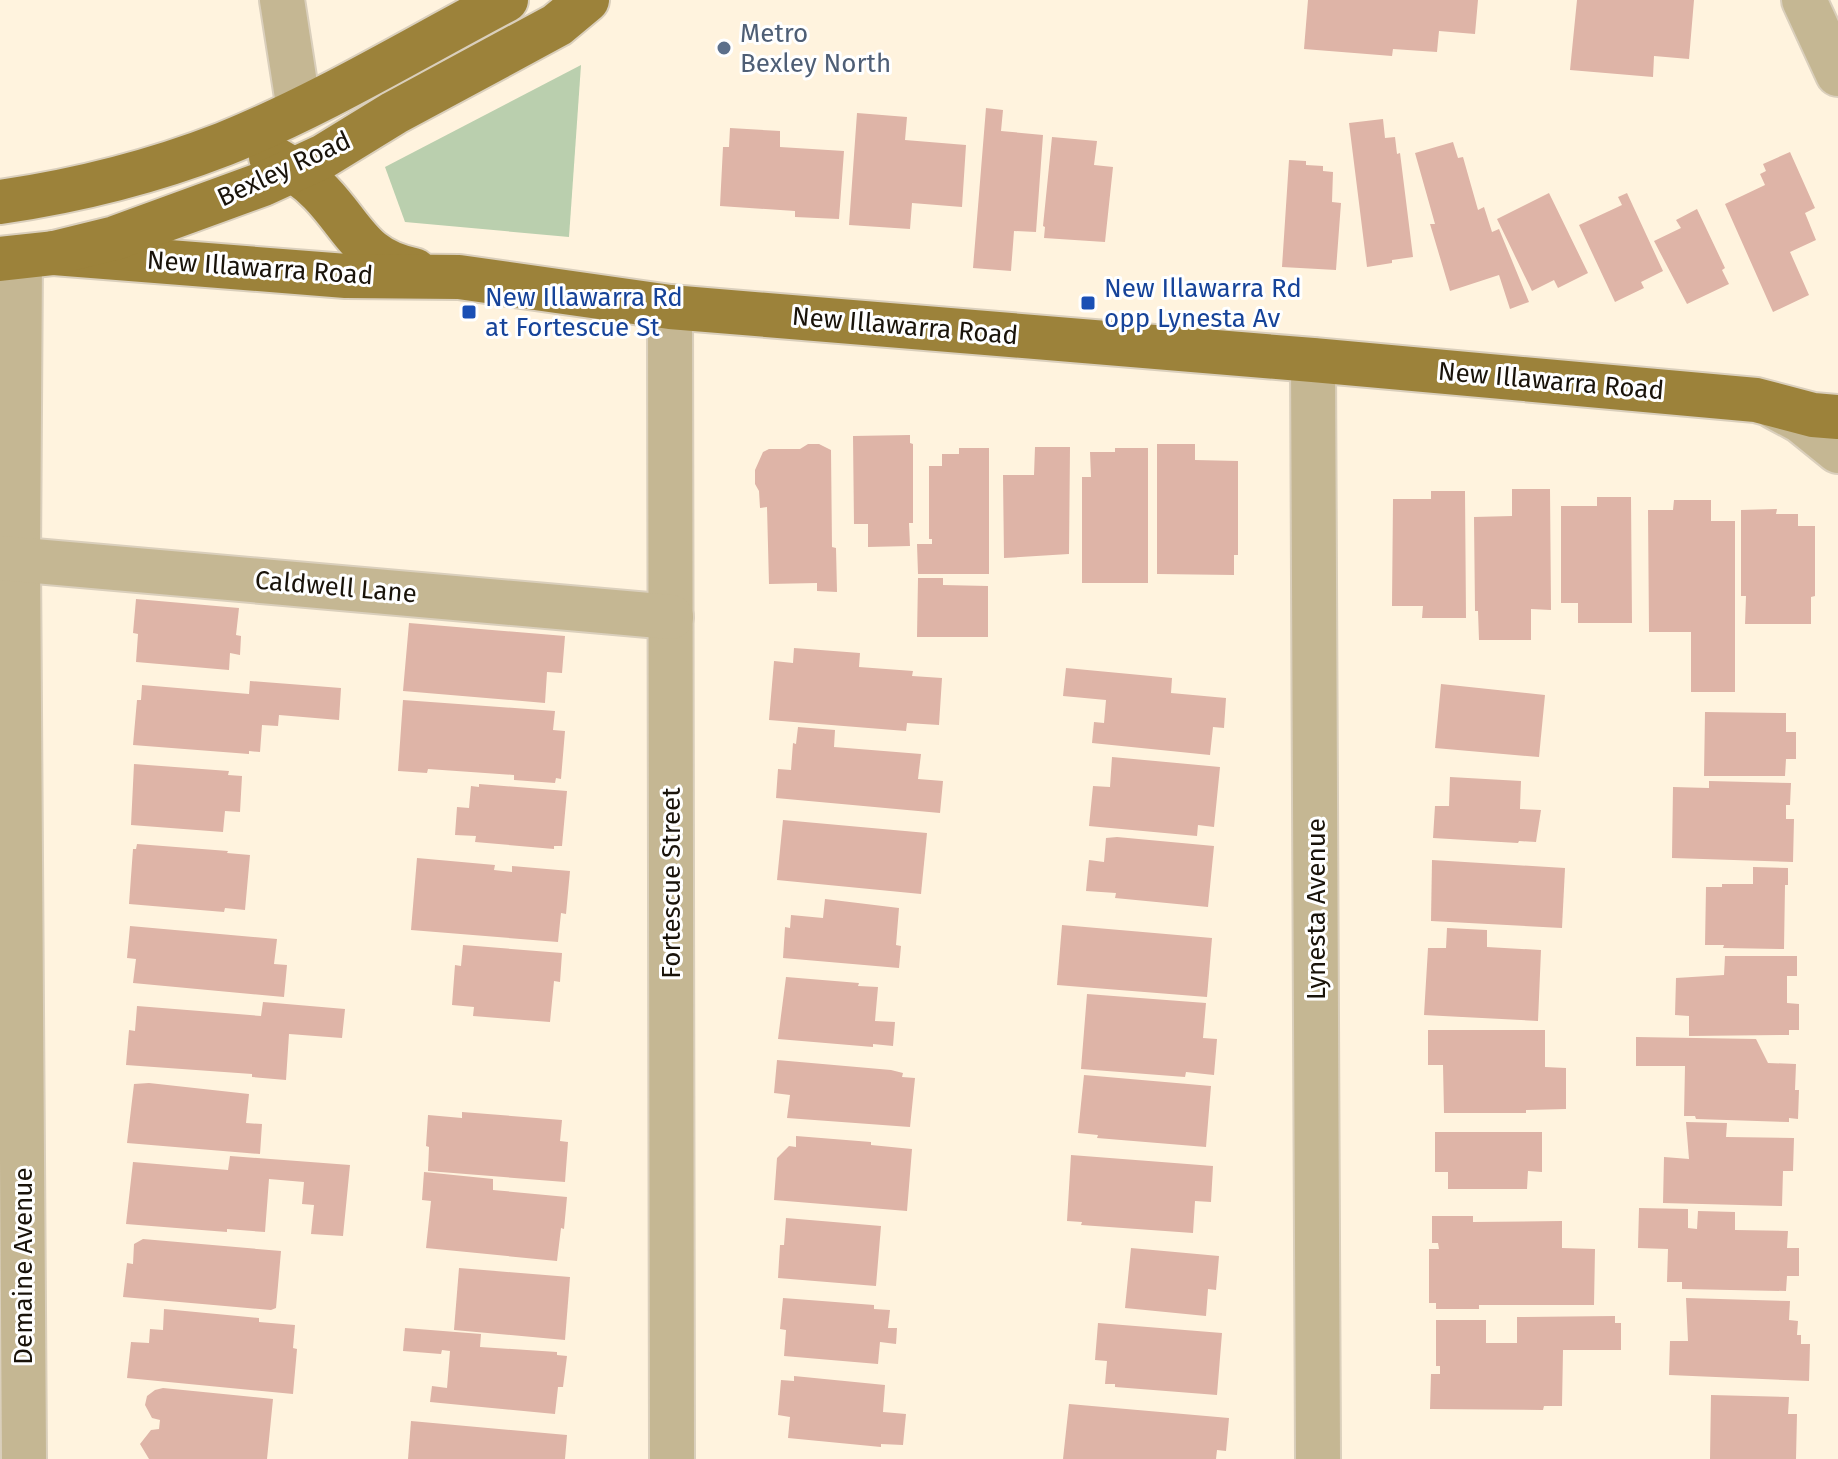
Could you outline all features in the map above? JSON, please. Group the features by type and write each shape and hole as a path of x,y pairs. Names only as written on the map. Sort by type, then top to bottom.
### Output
{"main road":[{"name":"Bexley Road","path":"0,202 121,178 222,144 299,110 506,0"},
{"name":"Bexley Road","path":"25,256 115,238 263,184 324,156 557,25 587,0"},
{"path":"340,218 334,188 340,161 357,135"},
{"path":"222,144 263,153 295,169 323,194 360,244 374,255 409,269 459,277"},
{"name":"New Illawarra Road","path":"25,256 346,276 459,277 670,307 1756,400 1780,400 1838,389"},
{"name":"New Illawarra Road","path":"1756,400 1813,415 1838,417"}],"street":[{"path":"282,0 299,110"},
{"path":"1818,10 1838,74"},
{"name":"Demaine Avenue","path":"24,1459 9,558 25,256"},
{"name":"Fortescue Street","path":"670,307 672,1459"},
{"name":"Lynesta Avenue","path":"1313,360 1318,1459"},
{"path":"1756,400 1801,421 1838,451"},
{"name":"Caldwell Lane","path":"9,558 671,617"}],"green space":[{"path":"581,65 569,237 405,222 385,167"}],"building":[{"path":"1308,0 1478,0 1475,34 1439,31 1437,52 1393,49 1392,56 1304,49"},
{"path":"1577,0 1694,0 1689,59 1654,56 1653,77 1570,70"},
{"path":"986,108 1003,110 1001,131 1043,135 1036,232 1014,231 1011,271 973,268"},
{"path":"857,113 907,117 905,140 966,145 962,207 912,203 910,229 849,225"},
{"path":"1383,119 1385,138 1395,137 1397,154 1400,153 1413,257 1367,267 1349,123"},
{"path":"730,128 780,131 780,147 844,151 839,219 795,217 795,211 720,206 723,147 729,147"},
{"path":"1052,137 1097,141 1094,165 1113,167 1105,242 1044,238"},
{"path":"1453,142 1458,158 1463,157 1478,210 1484,207 1492,232 1499,229 1529,302 1510,309 1499,275 1450,291 1430,224 1435,224 1415,153"},
{"path":"1790,152 1815,208 1805,213 1816,240 1790,252 1809,295 1773,312 1725,204 1765,185 1760,174 1766,171 1763,164"},
{"path":"1289,160 1306,161 1306,165 1323,166 1323,171 1333,172 1332,202 1341,203 1336,270 1282,267"},
{"path":"1549,193 1588,273 1558,288 1554,280 1532,291 1497,219"},
{"path":"1627,193 1663,271 1641,282 1644,288 1615,302 1579,225 1622,205 1618,197"},
{"path":"1697,209 1725,268 1722,270 1729,284 1687,304 1654,241 1681,228 1676,220"},
{"path":"910,435 910,443 913,444 913,523 909,523 910,546 868,547 868,524 854,524 853,436"},
{"path":"808,444 819,444 831,450 832,547 836,548 837,592 817,591 817,583 769,584 767,507 760,508 755,470 763,452 769,449 800,449"},
{"path":"1157,444 1195,444 1195,460 1238,461 1238,555 1234,555 1234,575 1157,574"},
{"path":"1035,447 1070,447 1069,554 1004,558 1003,475 1034,475"},
{"path":"959,448 989,448 989,574 918,574 917,544 932,544 932,539 929,539 929,466 942,466 942,454 959,454"},
{"path":"1115,448 1148,448 1148,583 1082,583 1082,477 1091,477 1090,452 1115,452"},
{"path":"1512,489 1550,489 1551,610 1531,609 1531,640 1479,640 1478,611 1475,611 1474,517 1512,516"},
{"path":"1431,491 1465,491 1466,618 1422,618 1423,606 1392,606 1393,499 1431,499"},
{"path":"1597,497 1631,497 1632,623 1578,623 1578,603 1561,603 1561,506 1597,506"},
{"path":"1674,500 1711,500 1711,521 1735,521 1735,692 1691,692 1691,632 1649,632 1648,510 1673,510"},
{"path":"1777,509 1776,514 1798,514 1798,526 1815,526 1815,596 1811,597 1811,624 1745,624 1746,596 1741,596 1741,510"},
{"path":"918,578 943,578 943,585 988,586 988,637 917,637"},
{"path":"136,599 239,608 236,635 241,636 240,655 230,653 229,670 136,662 138,634 133,633"},
{"path":"409,623 565,636 562,673 547,672 545,703 403,691"},
{"path":"794,648 860,653 859,667 913,671 912,676 942,678 939,725 907,723 906,731 769,720 774,661 793,663"},
{"path":"1066,668 1172,678 1171,693 1226,698 1224,728 1213,727 1210,755 1092,743 1094,722 1104,723 1106,700 1063,696"},
{"path":"250,681 341,688 339,720 279,715 278,726 262,725 260,752 249,751 249,754 133,745 137,700 141,700 142,685 249,694"},
{"path":"1441,684 1545,695 1539,757 1435,748"},
{"path":"403,700 555,711 553,730 565,731 561,779 556,778 555,783 514,780 514,775 428,769 427,773 398,771"},
{"path":"1705,712 1786,713 1786,732 1796,732 1796,759 1786,759 1785,776 1704,776"},
{"path":"798,727 835,730 834,747 921,754 918,779 943,781 940,813 776,798 778,769 791,770"},
{"path":"1112,757 1220,767 1214,827 1198,825 1197,836 1089,826 1093,786 1110,787"},
{"path":"134,764 229,771 228,775 242,776 240,812 225,811 223,832 131,825"},
{"path":"1450,777 1521,781 1520,809 1541,810 1536,842 1433,838 1435,806 1449,806"},
{"path":"1709,781 1791,783 1786,819 1794,819 1793,862 1672,858 1673,787 1709,788"},
{"path":"479,784 567,791 562,846 554,846 554,849 475,842 476,836 455,835 457,807 469,808 471,786 479,787"},
{"path":"783,820 927,833 921,894 777,880"},
{"path":"1106,838 1214,846 1208,907 1115,898 1116,893 1086,891 1089,860 1104,862"},
{"path":"137,844 250,855 245,910 225,908 224,912 129,904 133,849"},
{"path":"417,858 495,865 494,870 512,872 512,866 570,871 566,914 561,913 558,942 411,930"},
{"path":"1432,860 1565,868 1562,928 1431,921"},
{"path":"1753,867 1788,868 1784,949 1705,945 1706,887 1753,884"},
{"path":"825,899 899,908 896,945 901,946 899,968 783,958 785,927 790,928 791,915 823,918"},
{"path":"1062,925 1212,938 1207,997 1057,985"},
{"path":"130,926 277,939 274,964 287,965 284,997 133,983 136,959 127,958"},
{"path":"1447,928 1487,930 1487,947 1541,950 1538,1021 1424,1015 1428,948 1446,948"},
{"path":"463,945 562,953 560,982 554,981 550,1022 473,1016 474,1007 452,1005 455,965 461,966"},
{"path":"1725,956 1797,956 1797,976 1787,976 1787,1003 1799,1004 1799,1030 1789,1030 1789,1035 1689,1036 1689,1016 1675,1015 1676,978 1724,975"},
{"path":"786,977 878,987 875,1021 895,1022 893,1046 778,1039"},
{"path":"1087,994 1206,1003 1203,1038 1217,1039 1214,1075 1186,1072 1185,1077 1081,1069"},
{"path":"263,1002 345,1009 342,1038 289,1034 286,1080 252,1077 252,1074 126,1065 129,1030 135,1031 137,1006 261,1016"},
{"path":"1428,1030 1545,1030 1545,1067 1566,1068 1566,1109 1526,1110 1526,1113 1444,1113 1443,1065 1428,1065"},
{"path":"1636,1037 1756,1039 1768,1063 1796,1064 1798,1119 1789,1118 1789,1122 1684,1116 1685,1066 1636,1066"},
{"path":"777,1060 891,1070 903,1073 902,1077 915,1078 910,1127 787,1118 790,1095 774,1093"},
{"path":"1084,1075 1211,1086 1206,1147 1097,1138 1098,1135 1078,1133"},
{"path":"134,1084 249,1094 246,1123 262,1124 260,1154 127,1143"},
{"path":"462,1112 562,1120 560,1141 568,1142 565,1182 428,1171 428,1115 462,1118"},
{"path":"1686,1122 1727,1123 1726,1137 1794,1138 1793,1171 1783,1171 1782,1206 1663,1203 1664,1157 1689,1159"},
{"path":"1435,1132 1542,1132 1542,1172 1528,1171 1527,1189 1448,1189 1448,1172 1435,1172"},
{"path":"796,1136 912,1149 907,1211 774,1200 777,1158 789,1146 796,1147"},
{"path":"1071,1155 1213,1166 1211,1202 1195,1201 1193,1233 1081,1225 1082,1222 1067,1221"},
{"path":"230,1156 350,1165 343,1236 311,1234 314,1205 302,1204 304,1182 269,1179 265,1232 126,1224 133,1162 228,1170"},
{"path":"424,1172 493,1179 493,1190 567,1197 557,1261 426,1248 431,1201 422,1200"},
{"path":"1639,1208 1688,1209 1688,1228 1697,1229 1698,1211 1735,1212 1735,1230 1788,1231 1787,1248 1799,1248 1799,1276 1787,1276 1786,1291 1682,1289 1682,1282 1667,1282 1668,1249 1638,1248"},
{"path":"1432,1216 1473,1216 1473,1222 1562,1221 1562,1248 1595,1249 1594,1305 1479,1305 1479,1309 1436,1309 1436,1303 1429,1303 1429,1249 1439,1249 1438,1243 1432,1243"},
{"path":"786,1218 881,1226 876,1286 778,1278"},
{"path":"143,1239 281,1251 276,1308 123,1297 127,1263 133,1264 134,1244"},
{"path":"1131,1248 1219,1256 1216,1290 1208,1289 1206,1316 1125,1308"},
{"path":"459,1268 570,1277 565,1340 454,1330"},
{"path":"783,1298 874,1305 874,1309 890,1310 888,1328 897,1328 896,1344 880,1342 878,1364 784,1356 786,1330 780,1329"},
{"path":"1686,1298 1790,1301 1789,1320 1798,1321 1797,1335 1801,1335 1801,1344 1810,1344 1809,1381 1669,1375 1670,1341 1688,1341"},
{"path":"164,1309 259,1318 259,1322 295,1325 293,1348 297,1349 293,1394 127,1378 131,1342 149,1343 150,1329 163,1330"},
{"path":"1615,1316 1615,1323 1621,1323 1621,1350 1563,1350 1562,1406 1544,1406 1543,1410 1430,1409 1431,1374 1440,1374 1440,1366 1436,1366 1436,1320 1486,1320 1486,1343 1517,1343 1517,1317"},
{"path":"1098,1323 1222,1333 1217,1395 1105,1384 1107,1361 1095,1360"},
{"path":"405,1328 481,1334 480,1347 557,1352 557,1355 567,1356 563,1387 558,1387 555,1414 430,1402 432,1386 447,1388 450,1351 442,1350 441,1354 403,1351"},
{"path":"794,1376 885,1385 883,1412 906,1414 903,1445 881,1444 881,1447 788,1438 790,1417 778,1415 781,1380 794,1381"},
{"path":"163,1388 273,1399 267,1459 149,1459 140,1444 151,1430 159,1429 160,1420 152,1418 145,1405 147,1396"},
{"path":"1711,1395 1789,1397 1788,1414 1797,1414 1796,1459 1710,1459"},
{"path":"1069,1404 1229,1418 1226,1451 1217,1450 1216,1459 1063,1459"},
{"path":"411,1421 567,1435 565,1459 408,1459"}],"place":[{"name":"Metro Bexley North","path":"724,48"},
{"name":"New Illawarra Rd opp Lynesta Av","path":"1088,303"},
{"name":"New Illawarra Rd at Fortescue St","path":"469,312"}]}
